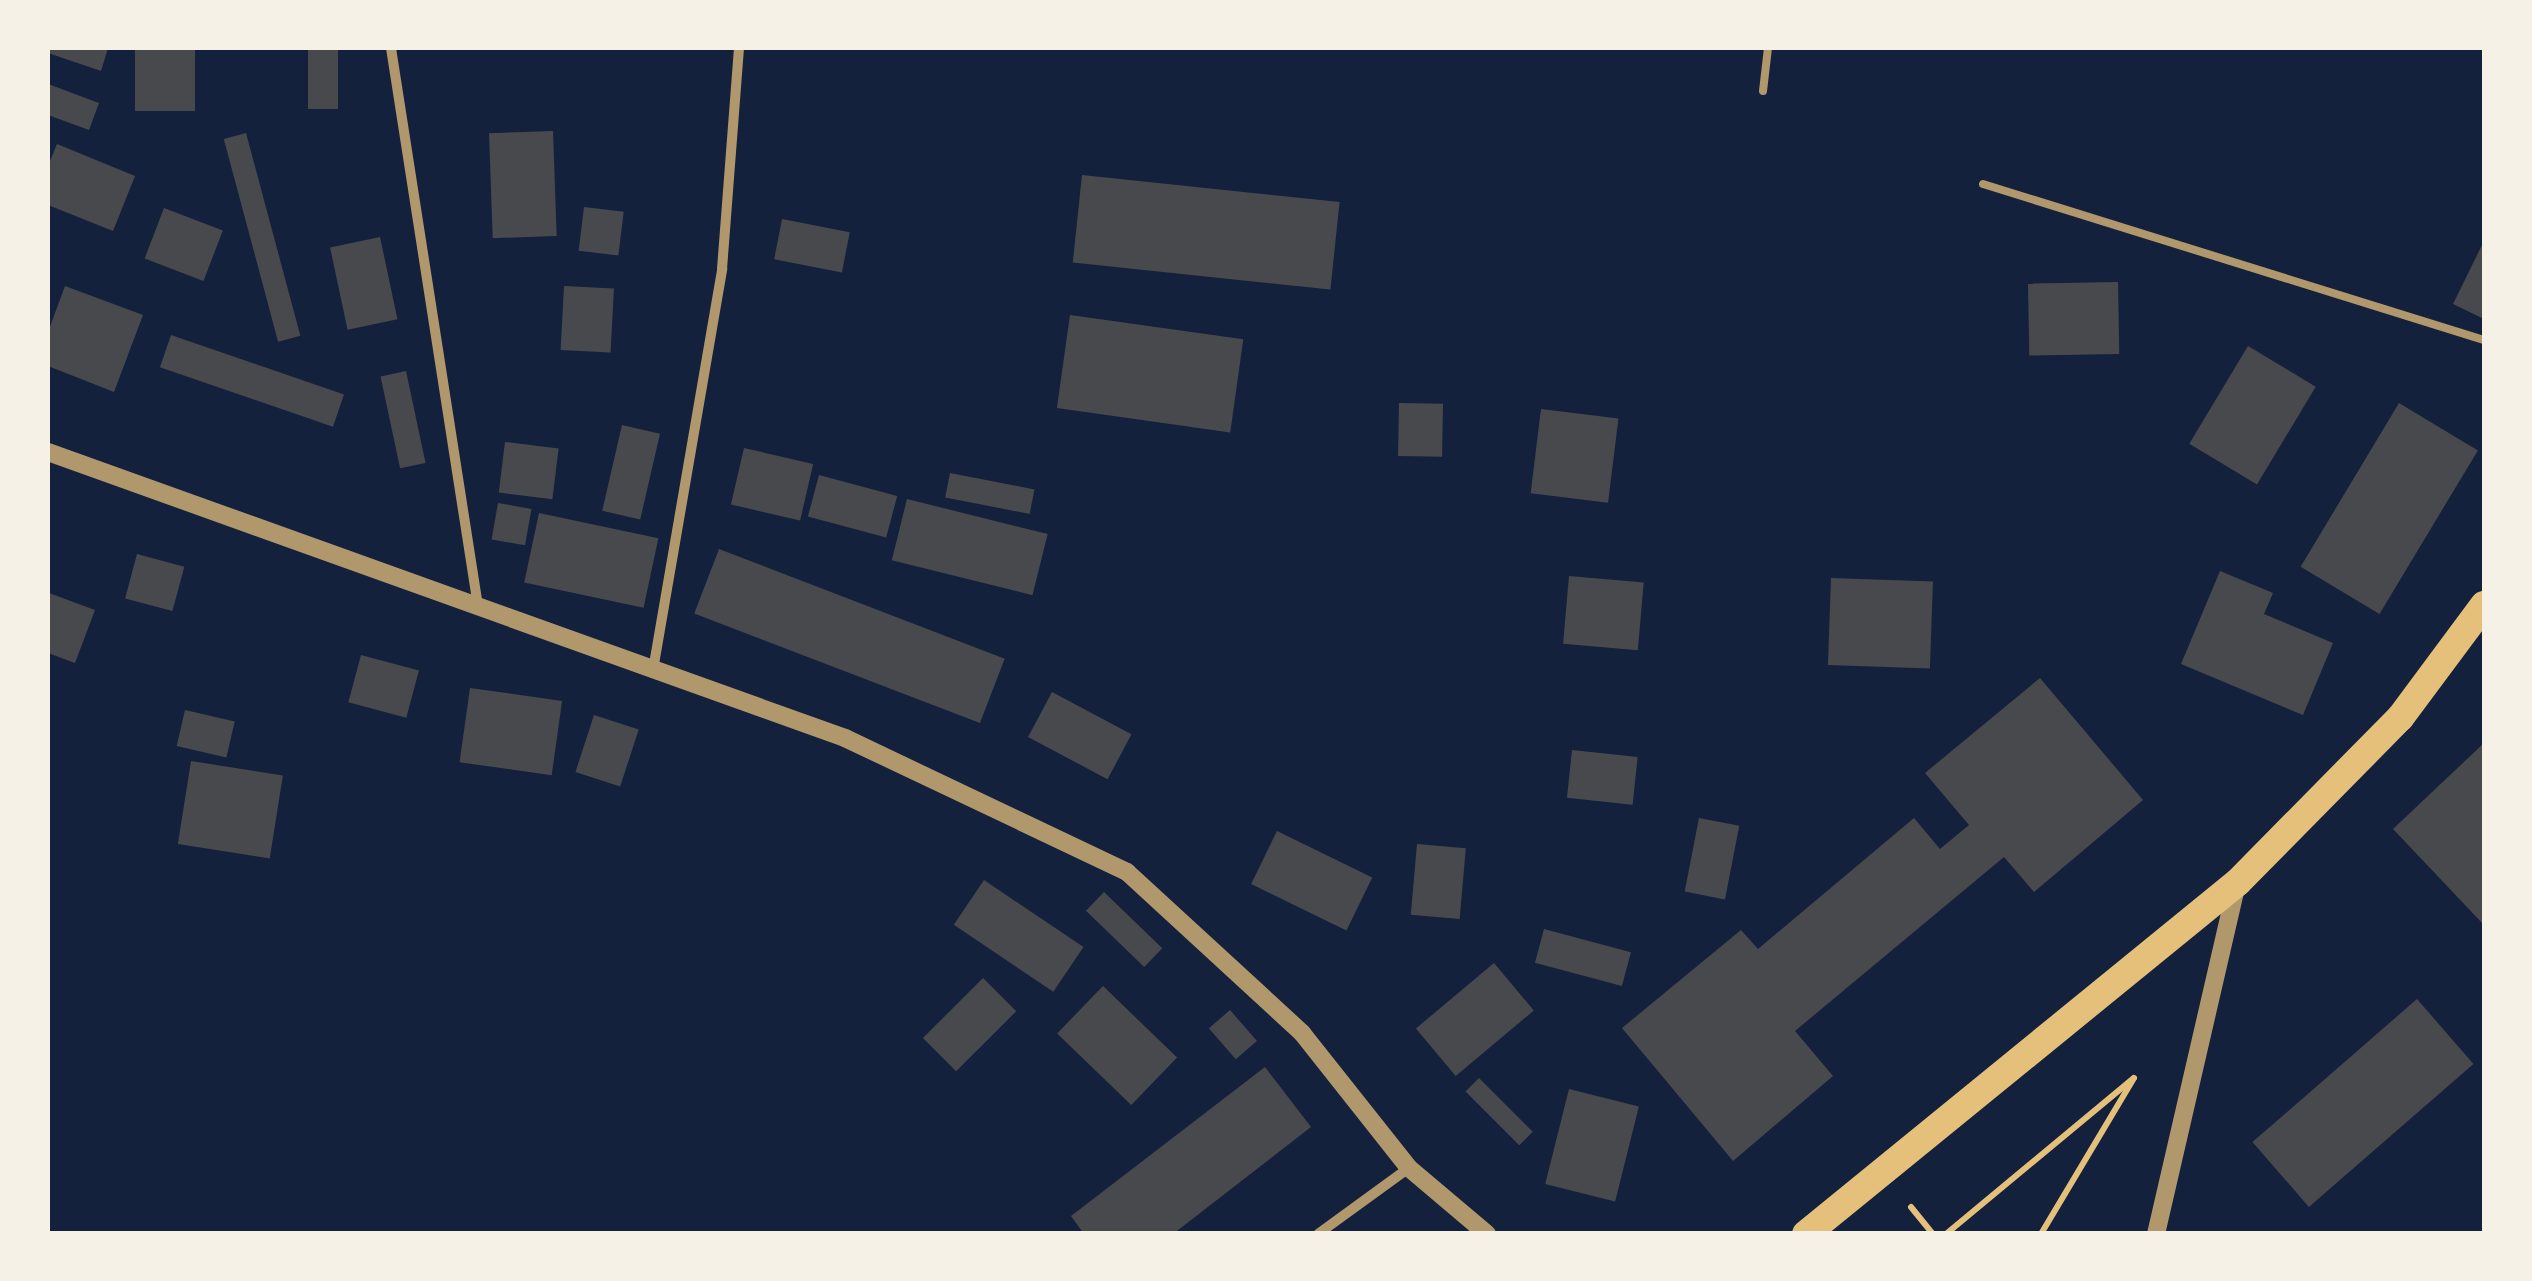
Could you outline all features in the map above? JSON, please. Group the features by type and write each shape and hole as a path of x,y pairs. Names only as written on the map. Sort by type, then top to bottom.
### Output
{"highway":[{"path":"1806,1234 2238,882 2400,718 2484,605"}],"street":[{"path":"391,48 478,607"},
{"path":"653,670 722,269 740,48"},
{"path":"48,452 844,738 1127,872 1302,1034 1410,1168 1487,1234"},
{"path":"2156,1234 2238,882"},
{"path":"1318,1234 1410,1168"}],"lane":[{"path":"1764,91 1768,48"},
{"path":"1983,184 2484,340"}],"path":[{"path":"1946,1234 2134,1078 2042,1234"},
{"path":"1911,1207 1933,1234"}],"building":[{"path":"48,48 108,48 101,71 48,53"},
{"path":"135,48 195,48 195,111 135,111"},
{"path":"308,48 338,48 338,109 308,109"},
{"path":"48,84 99,103 89,130 48,115"},
{"path":"553,131 557,236 493,238 489,133"},
{"path":"246,133 300,336 278,342 224,139"},
{"path":"57,144 135,176 113,231 48,205 48,166"},
{"path":"1082,175 1340,202 1330,290 1073,263"},
{"path":"584,207 624,212 618,256 579,251"},
{"path":"164,208 223,231 203,281 145,258"},
{"path":"782,219 850,232 842,272 774,259"},
{"path":"380,237 397,319 348,330 330,248"},
{"path":"2484,241 2484,319 2453,304"},
{"path":"2118,282 2119,354 2029,356 2028,284"},
{"path":"65,286 143,315 114,392 48,366 48,332"},
{"path":"564,286 614,289 611,353 561,350"},
{"path":"1070,315 1243,339 1230,432 1057,408"},
{"path":"171,335 344,395 333,427 160,367"},
{"path":"2248,346 2316,387 2257,484 2189,444"},
{"path":"406,371 426,463 400,468 381,376"},
{"path":"1399,403 1443,404 1442,457 1398,456"},
{"path":"2399,403 2478,450 2379,614 2301,567"},
{"path":"1541,409 1618,419 1608,503 1531,493"},
{"path":"622,425 660,434 640,520 602,511"},
{"path":"505,442 559,449 552,499 499,493"},
{"path":"744,448 813,464 800,520 731,505"},
{"path":"950,473 1034,489 1030,514 945,498"},
{"path":"819,475 897,496 886,537 808,517"},
{"path":"907,499 1048,534 1032,595 892,560"},
{"path":"498,503 531,509 525,545 492,539"},
{"path":"539,513 658,538 644,608 524,582"},
{"path":"719,549 1005,659 980,723 694,613"},
{"path":"137,554 184,567 172,611 125,598"},
{"path":"2220,571 2273,593 2264,614 2333,643 2303,715 2181,664"},
{"path":"1569,576 1644,583 1638,650 1563,644"},
{"path":"1831,578 1933,582 1930,669 1828,665"},
{"path":"49,593 95,610 75,663 48,653"},
{"path":"361,655 419,671 406,718 348,702"},
{"path":"2040,678 2143,800 2034,892 2004,857 1795,1031 1833,1076 1733,1161 1622,1028 1741,930 1758,949 1914,818 1940,849 1969,825 1925,773"},
{"path":"470,688 562,701 552,775 460,762"},
{"path":"1052,692 1131,734 1108,779 1028,737"},
{"path":"185,710 235,721 226,758 177,746"},
{"path":"594,715 639,730 620,787 575,772"},
{"path":"2484,743 2484,925 2393,829"},
{"path":"1572,750 1638,757 1633,805 1567,798"},
{"path":"191,761 283,776 270,859 178,844"},
{"path":"1699,818 1739,826 1725,899 1685,892"},
{"path":"1277,831 1372,877 1346,930 1251,884"},
{"path":"1417,844 1466,848 1460,919 1411,915"},
{"path":"984,880 1083,947 1053,992 954,925"},
{"path":"1104,892 1162,948 1144,967 1086,911"},
{"path":"1544,929 1631,952 1622,986 1535,963"},
{"path":"1494,963 1534,1010 1456,1076 1416,1029"},
{"path":"983,978 1016,1011 956,1071 923,1038"},
{"path":"1103,986 1177,1058 1131,1105 1057,1033"},
{"path":"2417,999 2473,1064 2309,1207 2252,1142"},
{"path":"1230,1010 1257,1041 1236,1059 1209,1028"},
{"path":"1265,1067 1311,1127 1173,1234 1084,1234 1071,1216"},
{"path":"1479,1078 1533,1132 1519,1145 1466,1091"},
{"path":"1569,1089 1639,1106 1615,1202 1545,1184"}]}
